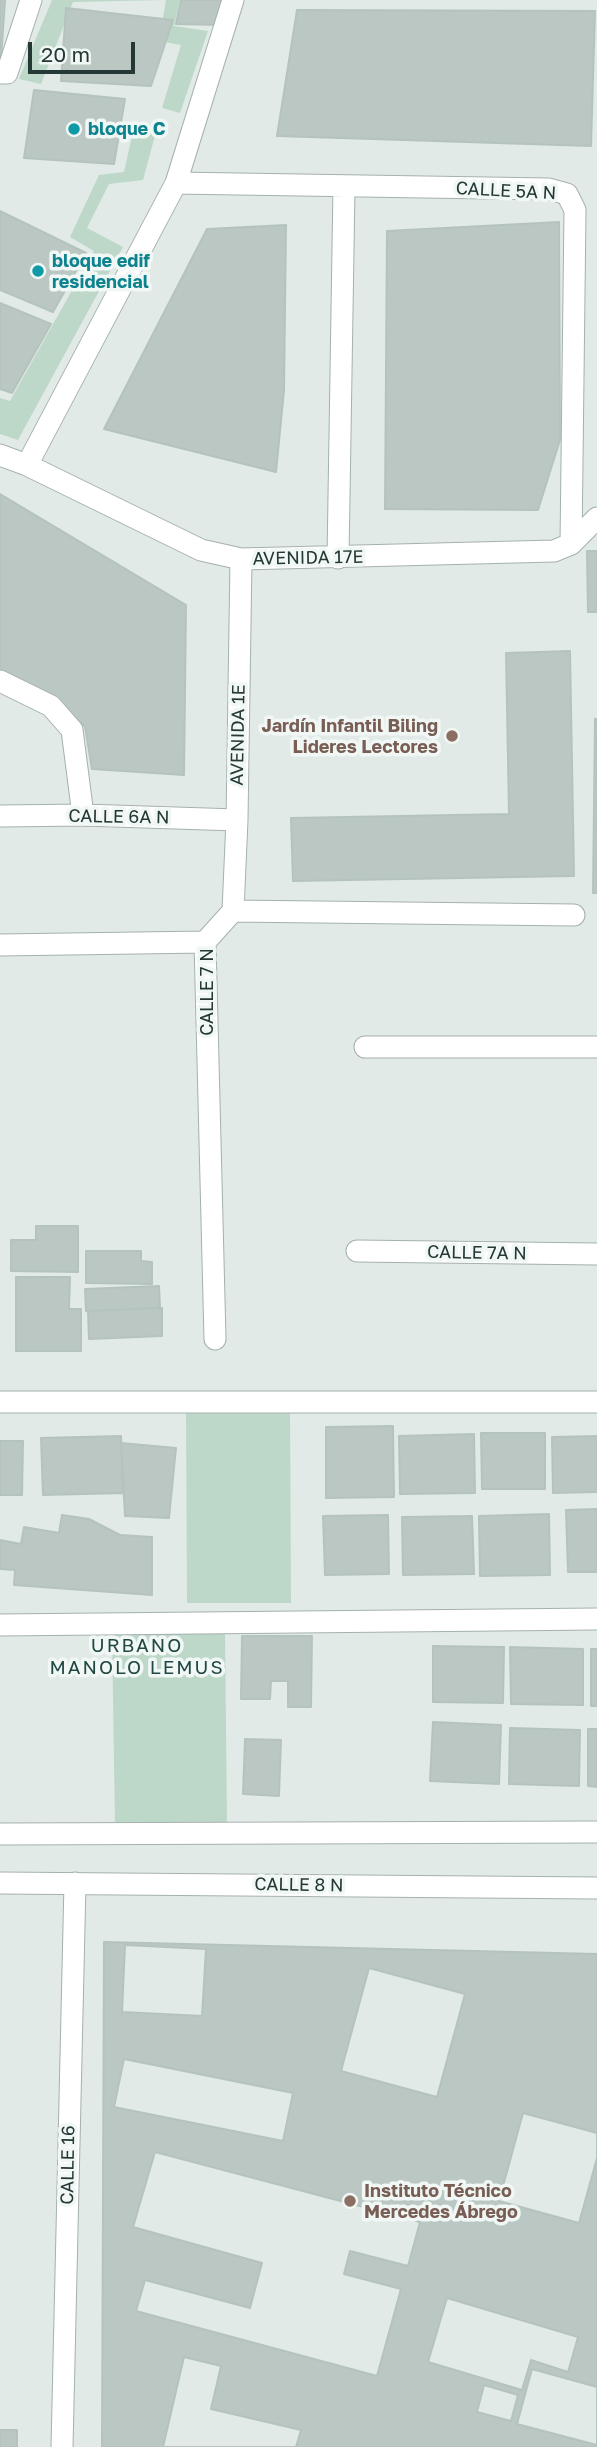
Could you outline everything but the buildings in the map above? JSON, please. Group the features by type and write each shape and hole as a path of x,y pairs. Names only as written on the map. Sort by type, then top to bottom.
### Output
{"street":[{"path":"0,74 7,73 31,0"},
{"path":"27,465 176,183 233,0"},
{"name":"CALLE 5A N","path":"176,183 549,189 567,194 575,210 571,544"},
{"path":"338,558 344,187"},
{"name":"AVENIDA 17E","path":"0,455 27,465 201,550 241,559 554,551 571,544"},
{"path":"571,544 597,518"},
{"name":"AVENIDA 1E","path":"233,911 241,559"},
{"path":"0,681 51,706 72,730 83,815"},
{"name":"CALLE 6A N","path":"0,816 83,815 237,820"},
{"path":"233,911 574,915"},
{"name":"CALLE 7 N","path":"215,1339 205,942 233,911"},
{"path":"0,945 205,942"},
{"path":"365,1047 597,1047"},
{"name":"CALLE 7A N","path":"357,1251 597,1254"},
{"path":"0,1402 597,1402"},
{"path":"0,1625 597,1619"},
{"path":"0,1834 597,1832"},
{"name":"CALLE 16","path":"62,2447 75,1882"},
{"name":"CALLE 8 N","path":"0,1883 597,1888"}],"green space":[{"path":"52,0 166,0 73,2 41,84 19,79"},
{"path":"166,0 180,0 174,26 208,31 180,113 162,108 181,45 159,41"},
{"path":"134,127 156,132 143,180 109,184 87,228 123,247 18,440 0,434 0,398 10,401 94,251 70,237 99,175 124,172"},
{"path":"290,1407 291,1603 187,1603 186,1408"},
{"path":"225,1630 227,1824 115,1826 112,1632"}],"place":[{"name":"bloque C","path":"74,129"},
{"name":"bloque edif residencial","path":"38,271"},
{"name":"Jardín Infantil Biling Lideres Lectores","path":"452,736"},
{"name":"Instituto Técnico Mercedes Ábrego","path":"350,2201"}],"district":[{"name":"URBANO MANOLO LEMUS","path":"137,1657"}]}
